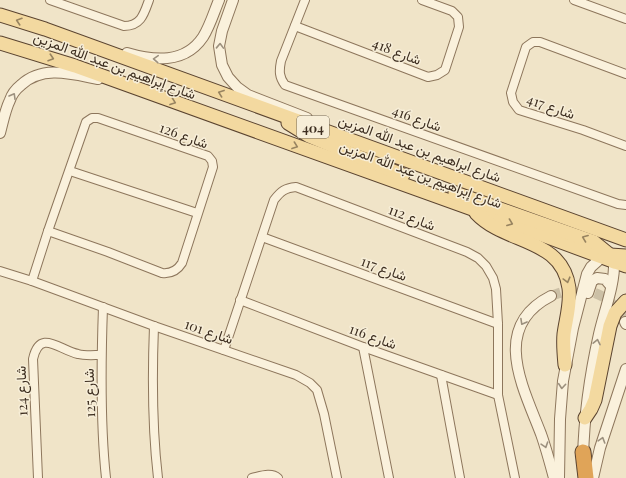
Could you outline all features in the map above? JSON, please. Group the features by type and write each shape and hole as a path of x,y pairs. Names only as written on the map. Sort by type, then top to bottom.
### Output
{"highway":[{"path":"583,452 586,478"}],"main road":[{"name":"شارع ابراهيم بن عبد الله المزين","path":"0,15 277,113 626,240"},
{"name":"شارع إبراهيم بن عبد الله المزين","path":"0,43 52,59 613,260 626,256"},
{"path":"277,113 299,131 400,174 587,239 600,245 613,260"},
{"path":"526,203 560,208 626,232"},
{"path":"472,209 490,226 548,252 561,265 566,275 569,291 569,302 563,340 565,364"},
{"path":"586,418 595,400 610,326 615,313 626,301"}],"street":[{"path":"50,0 124,26 129,26 138,22 142,18 149,0"},
{"name":"شارع 416","path":"305,0 279,69 280,79 285,85 611,202 626,205"},
{"name":"شارع 418","path":"295,26 428,77 437,75 444,70 459,27 458,17 452,10 422,0"},
{"path":"574,0 626,19"},
{"path":"218,3 222,10 232,5"},
{"path":"64,37 87,40 148,58 159,60 170,58 186,52 200,41 206,32 218,3"},
{"path":"232,5 220,38 219,52 225,72 232,83 248,95 328,126 357,143"},
{"name":"شارع 417","path":"626,74 540,42 533,42 526,47 511,93 513,102 519,110 583,130 626,146"},
{"path":"0,133 1,121 13,93 24,82 38,75 60,72 115,82"},
{"name":"شارع 126","path":"32,281 48,232 70,171 86,122 92,118 98,118 210,158 213,167 182,263 176,270 162,273 108,252 48,232"},
{"path":"70,171 197,213"},
{"name":"شارع 112","path":"224,350 274,200 286,188 296,187 467,252 478,258 486,266 493,278 496,288 498,324 498,395 515,478"},
{"name":"شارع 117","path":"262,237 498,324"},
{"path":"559,478 560,419 565,364 573,328 587,274 593,265 613,260 614,272 596,349 586,418 583,452 583,478"},
{"name":"شارع 101","path":"1,271 296,375 310,383 317,390 324,414 337,478"},
{"path":"573,328 579,321 583,312 592,282 597,278 602,278 611,286"},
{"path":"550,296 537,304 526,316 517,334 515,347 521,384 542,435 554,478"},
{"name":"شارع 116","path":"240,300 363,347 498,395"},
{"name":"شارع 125","path":"103,307 101,355 106,478"},
{"path":"154,326 152,374 154,449 158,478"},
{"name":"شارع 124","path":"38,478 33,359 36,348 42,343 50,343 78,354 101,355"},
{"path":"363,347 389,478"},
{"path":"593,478 600,448 626,369"},
{"path":"441,375 460,478"},
{"path":"252,478 266,475 275,476 278,478"}],"tunnel":[{"path":"551,296 573,290 594,292 611,303 619,311 625,322"}]}
